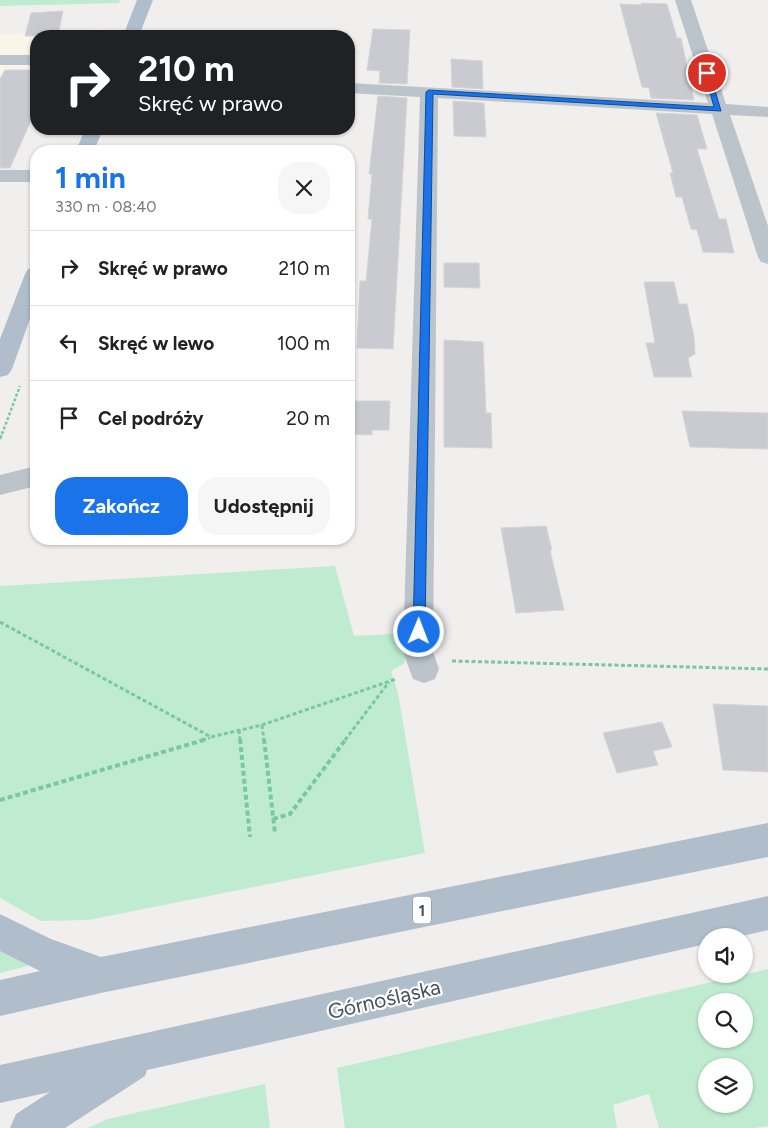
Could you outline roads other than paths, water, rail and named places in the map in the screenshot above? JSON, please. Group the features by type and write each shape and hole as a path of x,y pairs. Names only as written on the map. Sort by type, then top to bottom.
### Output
{"main road":[{"path":"133,30 145,0"},
{"path":"0,370 30,290"},
{"name":"1","path":"0,998 101,975 768,840"},
{"name":"Górnośląska","path":"0,1084 768,913"},
{"path":"0,932 43,954 101,975"},
{"path":"30,1128 145,1052"}],"street":[{"path":"683,0 768,257"},
{"path":"0,60 30,60"},
{"path":"355,88 768,112"},
{"path":"424,669 418,652 429,92"},
{"path":"0,176 30,176"},
{"path":"0,485 30,478"}]}
